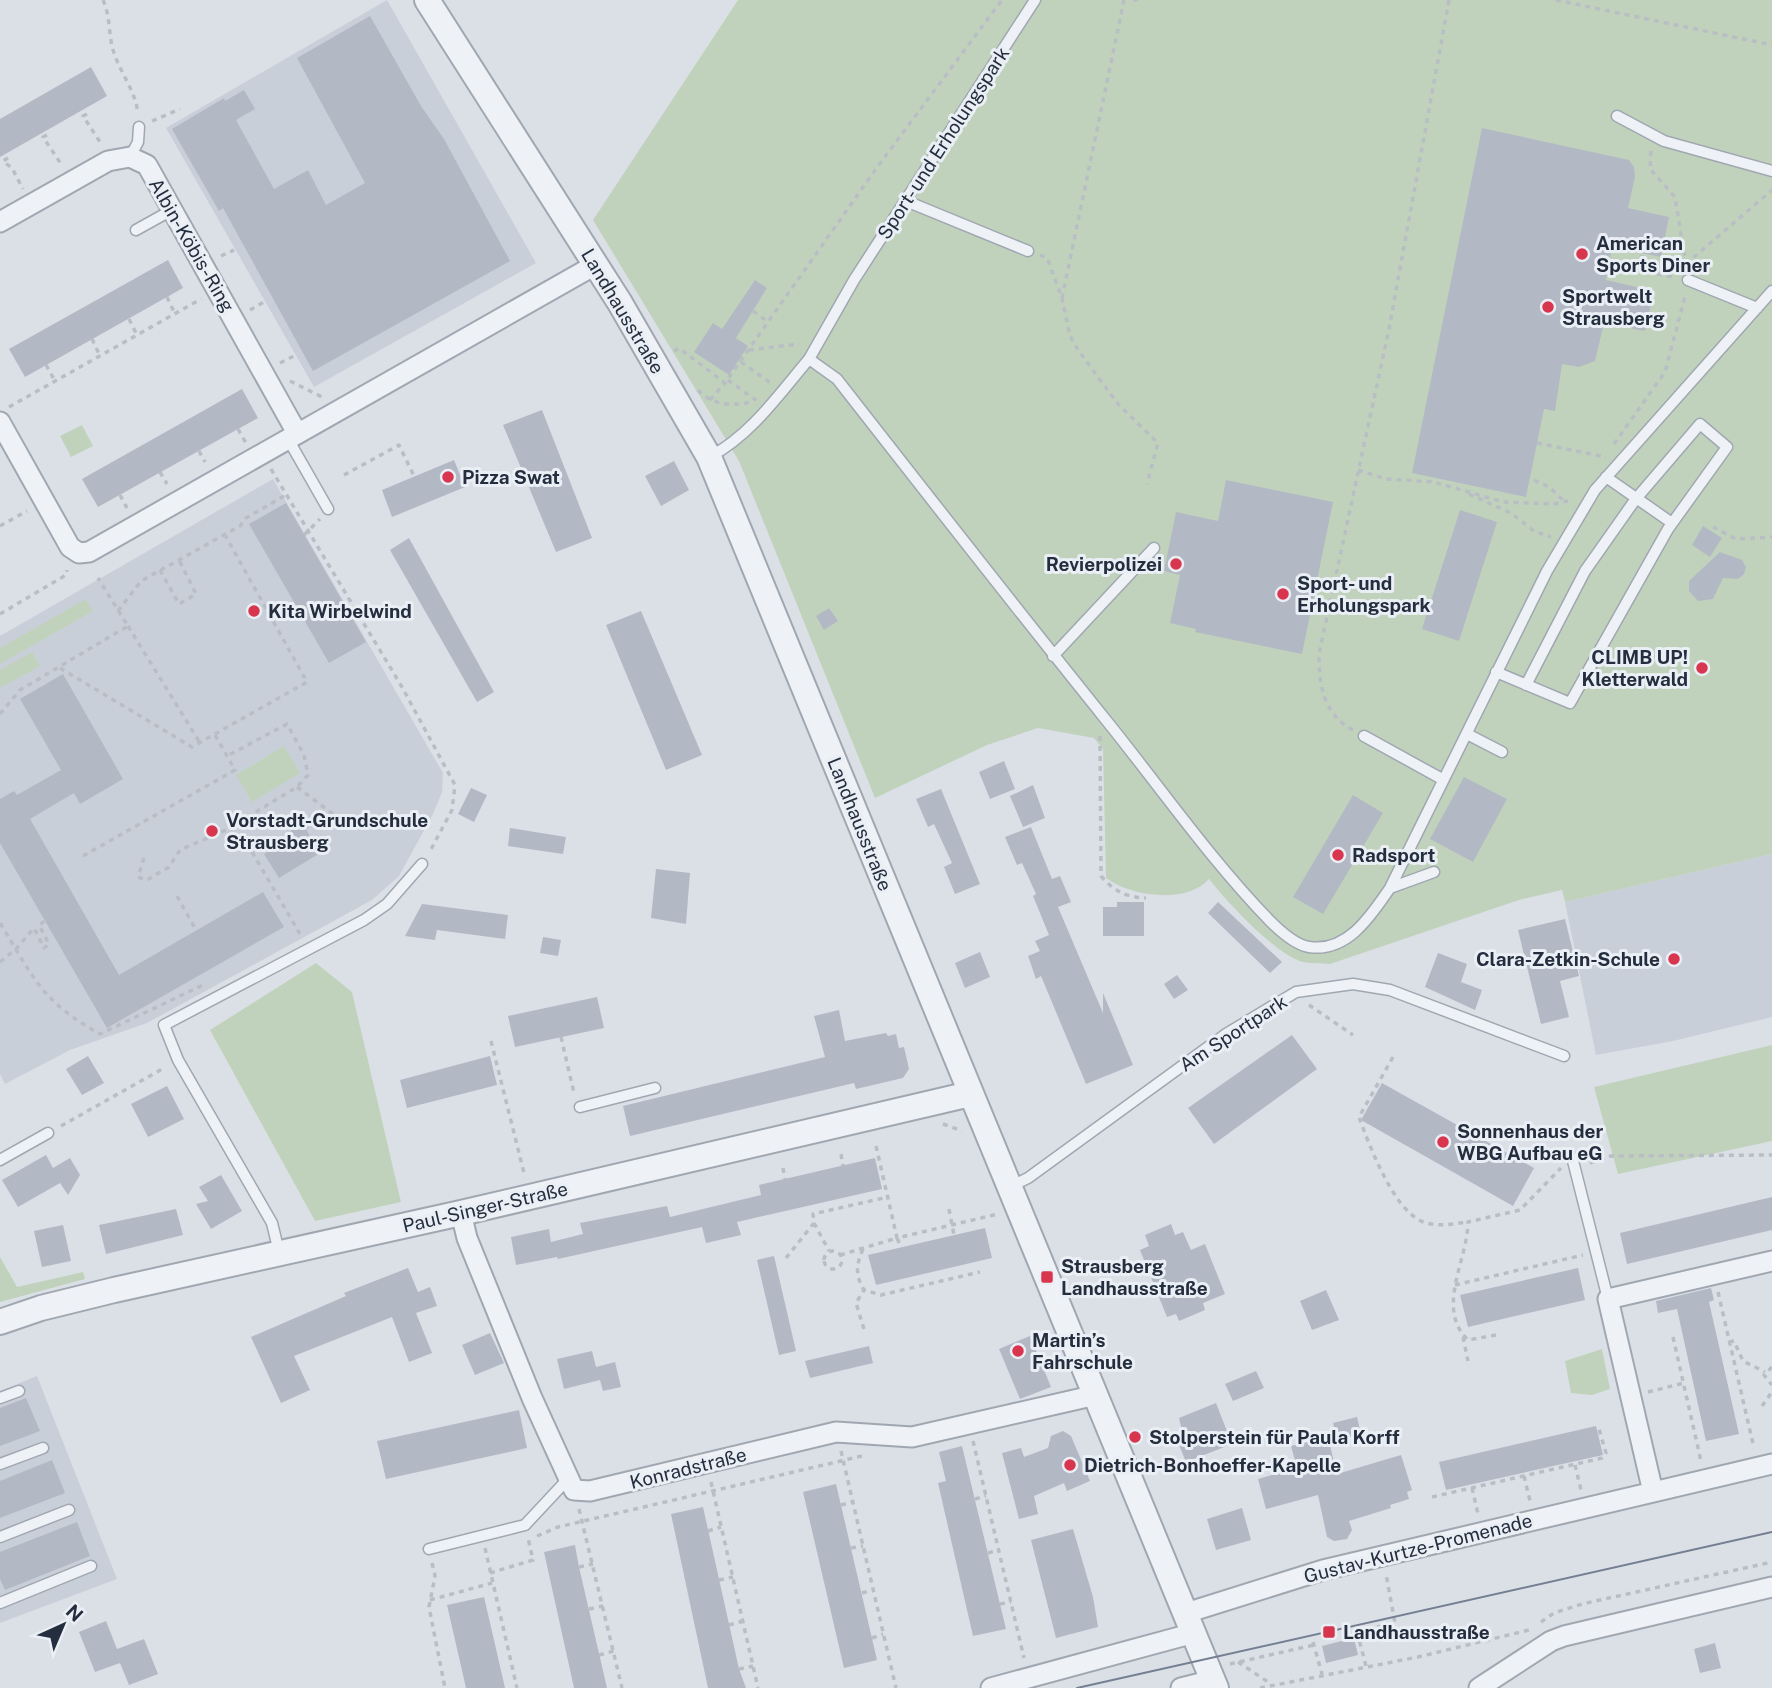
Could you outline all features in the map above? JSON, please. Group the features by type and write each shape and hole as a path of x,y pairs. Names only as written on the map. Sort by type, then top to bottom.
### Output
{"street":[{"name":"Landhausstraße","path":"428,0 595,265 709,457 1190,1623 1219,1678"},
{"path":"0,222 108,161 130,157"},
{"name":"Albin-Köbis-Ring","path":"130,157 147,166 265,372 293,436"},
{"path":"0,422 70,547 79,553 89,552 254,450 293,436 595,265"},
{"name":"Paul-Singer-Straße","path":"0,1322 41,1308 970,1094"},
{"path":"461,1213 467,1238 571,1485"},
{"path":"1653,1492 1608,1299 1772,1261"},
{"name":"Konradstraße","path":"571,1485 590,1492 836,1432 912,1437 1096,1395"},
{"name":"Gustav-Kurtze-Promenade","path":"991,1688 1030,1679 1190,1623 1322,1570 1765,1466"},
{"path":"1479,1688 1551,1641 1564,1636 1772,1587"},
{"path":"1181,1688 1219,1678"}],"lane":[{"name":"Sport- und Erholungspark","path":"709,457 726,448 762,405 782,391 809,359 817,341 1035,0"},
{"path":"1617,116 1659,139 1772,171"},
{"path":"130,157 138,142 139,127"},
{"path":"906,201 1028,251"},
{"path":"136,230 172,210"},
{"path":"1688,280 1757,308"},
{"path":"809,359 837,379 1053,656 1228,874 1272,923 1291,938 1307,947 1322,947 1348,936 1368,919 1390,888 1496,672 1564,541 1591,496 1772,291"},
{"path":"1496,672 1526,685 1570,703 1672,523 1727,447 1700,424 1635,500 1585,572 1526,685"},
{"path":"293,436 328,509"},
{"path":"1605,478 1672,523"},
{"path":"1053,656 1154,548"},
{"path":"1467,734 1502,752"},
{"path":"1364,736 1442,779"},
{"path":"280,1252 272,1223 178,1060 164,1025 364,920 387,904 422,863"},
{"path":"1390,888 1434,872"},
{"name":"Am Sportpark","path":"1009,1187 1028,1178 1226,1034 1296,992 1353,984 1390,990 1563,1056"},
{"path":"578,1106 654,1088"},
{"path":"0,1160 48,1133"},
{"path":"1572,1157 1608,1299"},
{"path":"0,1398 19,1391"},
{"path":"0,1464 43,1448"},
{"path":"429,1549 526,1525 571,1485"},
{"path":"0,1537 69,1510"},
{"path":"0,1603 90,1566"}],"path":[{"path":"103,0 109,13 113,51 137,104 139,127 180,108"},
{"path":"704,407 740,362 767,321 1002,0"},
{"path":"1062,298 1124,0"},
{"path":"1133,0 1143,0"},
{"path":"1364,736 1343,725 1328,708 1318,684 1319,654 1389,329 1449,0"},
{"path":"1556,0 1772,45"},
{"path":"87,114 83,116 103,147"},
{"path":"47,135 43,137 64,169"},
{"path":"1537,443 1612,458 1615,439 1665,372 1688,280 1675,197 1650,169 1650,153 1659,139"},
{"path":"8,158 3,160 12,168 24,191"},
{"path":"1686,264 1772,190"},
{"path":"1028,251 1046,258 1062,298 1070,336 1078,350 1118,404 1158,443 1147,484"},
{"path":"1639,270 1642,253"},
{"path":"1608,264 1688,280"},
{"path":"0,412 218,289"},
{"path":"167,297 175,313"},
{"path":"753,311 767,321"},
{"path":"128,318 137,335"},
{"path":"92,339 100,355"},
{"path":"749,349 817,341"},
{"path":"673,352 679,348 762,405"},
{"path":"740,362 782,391"},
{"path":"46,365 55,381"},
{"path":"265,372 327,399"},
{"path":"690,381 710,400 733,405 762,405"},
{"path":"238,429 286,495 306,533 402,687 455,785 453,810 422,863"},
{"path":"344,475 399,445 414,476"},
{"path":"199,451 208,467"},
{"path":"1358,470 1386,479 1434,482 1516,503 1554,504 1591,496"},
{"path":"160,472 170,489"},
{"path":"1534,480 1549,487 1564,501"},
{"path":"1461,490 1511,513 1534,531 1564,541"},
{"path":"120,495 129,513"},
{"path":"118,611 141,580 225,535 240,526 246,518 286,495"},
{"path":"0,526 43,501"},
{"path":"1713,527 1736,539 1772,537"},
{"path":"60,668 192,747 307,682 225,535"},
{"path":"0,614 66,575 68,568 61,554 70,547"},
{"path":"160,570 179,604 196,594 179,560"},
{"path":"98,578 200,743"},
{"path":"0,714 20,691 128,626"},
{"path":"1105,718 1100,723 1101,876 1112,889 1125,896 1146,898"},
{"path":"144,858 138,877 147,880 169,867 180,850 226,830 297,787 307,775 308,764 287,724 227,756"},
{"path":"83,856 235,770 214,734"},
{"path":"297,787 337,817"},
{"path":"252,852 300,934 290,940"},
{"path":"177,896 196,930"},
{"path":"0,962 16,949 34,928 45,922"},
{"path":"0,923 39,988 54,1004 100,1034 206,984"},
{"path":"34,928 44,948 50,944 40,925"},
{"path":"1312,1009 1353,1035"},
{"path":"561,1037 578,1106"},
{"path":"491,1041 526,1179"},
{"path":"1393,1057 1359,1117 1367,1140 1401,1201 1419,1220 1442,1226 1468,1223 1520,1210 1572,1157 1588,1164 1611,1156 1772,1155"},
{"path":"48,1133 178,1060"},
{"path":"876,1146 901,1247"},
{"path":"841,1154 843,1166"},
{"path":"783,1168 785,1179"},
{"path":"888,1197 813,1214 814,1223 830,1251 840,1255 1000,1213"},
{"path":"949,1209 954,1235"},
{"path":"786,1258 814,1223"},
{"path":"1468,1223 1455,1285 1454,1307 1468,1361"},
{"path":"863,1249 856,1271 864,1290"},
{"path":"830,1251 824,1261 830,1268 838,1266 840,1255"},
{"path":"1455,1285 1596,1252"},
{"path":"864,1290 881,1294 980,1272"},
{"path":"1714,1274 1729,1342 1765,1466"},
{"path":"864,1290 856,1303 864,1329"},
{"path":"1462,1335 1468,1340 1496,1335"},
{"path":"1674,1337 1705,1480"},
{"path":"1729,1342 1734,1341 1743,1361 1765,1372"},
{"path":"1765,1372 1772,1367"},
{"path":"1765,1372 1766,1380 1772,1385"},
{"path":"1631,1396 1684,1383"},
{"path":"1762,1406 1772,1392"},
{"path":"970,1425 1030,1679"},
{"path":"1432,1497 1602,1458 1606,1453 1600,1429"},
{"path":"836,1432 896,1688"},
{"path":"529,1540 558,1527 866,1455"},
{"path":"705,1463 758,1688"},
{"path":"1575,1465 1586,1508"},
{"path":"1524,1476 1535,1520"},
{"path":"571,1485 583,1521 622,1688"},
{"path":"1472,1488 1482,1532"},
{"path":"975,1499 986,1496"},
{"path":"841,1505 853,1502"},
{"path":"490,1573 533,1560 526,1525"},
{"path":"708,1531 721,1527"},
{"path":"482,1536 501,1631 517,1688"},
{"path":"851,1548 863,1546"},
{"path":"429,1549 435,1576 430,1600 445,1688"},
{"path":"988,1553 999,1550"},
{"path":"1377,1627 1395,1623 1382,1556"},
{"path":"1260,1688 1528,1631 1554,1613 1582,1604 1772,1562"},
{"path":"579,1567 593,1564"},
{"path":"719,1580 733,1577"},
{"path":"430,1600 493,1583"},
{"path":"862,1593 873,1590"},
{"path":"1000,1604 1011,1602"},
{"path":"589,1609 603,1606"},
{"path":"729,1625 743,1621"},
{"path":"1357,1632 1366,1666"},
{"path":"872,1638 883,1634"},
{"path":"1219,1678 1238,1662 1314,1644 1322,1674"},
{"path":"599,1656 614,1651"},
{"path":"1238,1662 1271,1684"},
{"path":"739,1669 753,1665"},
{"path":"1282,1688 1287,1681"}],"shaded area":[{"path":"387,0 536,263 314,387 166,128"},
{"name":"Vorstadt-Grundschule Strausberg","path":"273,479 443,773 442,792 433,814 399,876 372,900 147,1023 70,1050 5,1084 0,1074 0,636"},
{"name":"Clara-Zetkin-Schule","path":"1772,854 1772,1017 1673,1041 1596,1055 1565,902"},
{"path":"37,1376 117,1579 0,1623 0,1391"}],"green space":[{"name":"Sport- und Erholungspark","path":"738,0 1772,0 1772,854 1565,902 1562,890 1519,900 1330,964 1313,963 1303,962 1279,949 1239,913 1209,879 1187,892 1158,895 1129,889 1106,878 1103,749 1094,738 1038,728 987,745 875,798 739,461 593,220"},
{"path":"82,425 93,446 71,457 60,436"},
{"path":"86,599 93,611 0,664 0,648"},
{"path":"32,652 40,666 0,688 0,670"},
{"path":"284,746 300,773 252,802 236,775"},
{"path":"316,963 352,992 401,1202 315,1221 210,1030"},
{"path":"1772,1045 1772,1141 1618,1174 1594,1087"},
{"path":"0,1257 17,1287 83,1272 85,1279 0,1302"},
{"path":"1602,1349 1610,1389 1592,1395 1571,1393 1565,1361"}],"building":[{"path":"370,16 421,106 444,139 510,261 313,371 223,208 219,211 172,129 224,98 225,101 244,90 255,109 236,120 274,189 308,170 326,205 365,183 297,58"},
{"path":"91,67 107,96 0,157 0,119"},
{"name":"Sportwelt Strausberg","path":"1482,128 1629,160 1634,167 1635,177 1628,208 1669,217 1661,257 1612,247 1606,280 1654,291 1645,331 1604,323 1595,361 1579,367 1562,364 1555,411 1544,409 1526,497 1412,473"},
{"path":"168,260 183,288 25,377 9,349"},
{"path":"755,280 767,288 736,338 748,346 729,375 694,352 713,323 722,329"},
{"path":"242,389 258,418 98,507 82,479"},
{"path":"542,410 592,538 556,552 503,425"},
{"path":"454,460 465,487 392,517 382,490"},
{"path":"674,461 689,490 661,506 645,476"},
{"path":"1226,480 1333,502 1302,654 1195,632 1196,629 1170,623 1180,575 1164,571 1176,512 1218,521"},
{"path":"286,503 366,642 329,663 249,524"},
{"path":"1460,510 1497,522 1459,641 1422,629"},
{"path":"1703,526 1722,538 1710,557 1692,545"},
{"path":"409,538 494,692 477,702 390,550"},
{"path":"1720,552 1742,560 1746,567 1744,574 1738,579 1723,578 1713,599 1698,601 1689,591 1689,581"},
{"path":"829,608 838,621 824,630 816,616"},
{"path":"641,611 702,755 666,770 606,625"},
{"path":"63,674 123,779 80,804 74,793 30,819 119,975 263,892 284,927 107,1028 0,843 0,799 14,791 17,795 61,770 20,699"},
{"path":"1004,761 1015,789 990,799 979,772"},
{"path":"1464,777 1507,799 1473,862 1430,839"},
{"path":"1033,785 1045,818 1023,827 1010,796"},
{"path":"471,788 487,795 474,822 458,814"},
{"path":"941,789 980,884 955,894 944,867 952,863 934,824 928,827 916,799"},
{"name":"Radsport","path":"1353,795 1383,813 1323,914 1293,897"},
{"path":"300,812 309,828 294,836 285,821"},
{"path":"1031,827 1052,879 1060,876 1071,902 1058,907 1103,1013 1103,993 1133,1065 1086,1084 1041,976 1036,979 1028,956 1040,951 1035,941 1049,935 1033,896 1036,894 1022,863 1017,865 1005,837"},
{"path":"510,828 566,837 563,854 508,846"},
{"path":"306,829 320,853 279,878 264,854"},
{"path":"656,869 690,873 686,924 651,918"},
{"path":"1117,902 1144,902 1144,936 1103,936 1103,907 1117,907"},
{"path":"1218,902 1282,962 1270,973 1208,913"},
{"path":"422,904 508,915 505,939 437,930 435,940 405,936"},
{"path":"1565,919 1579,976 1560,981 1569,1017 1541,1024 1518,930"},
{"path":"543,937 561,940 558,956 540,953"},
{"path":"980,952 990,977 965,988 955,963"},
{"path":"1438,953 1467,964 1461,982 1482,990 1475,1010 1425,987"},
{"path":"1177,975 1188,990 1174,999 1164,984"},
{"path":"597,997 604,1028 515,1047 508,1016"},
{"path":"839,1010 845,1041 886,1033 888,1036 896,1034 899,1048 904,1047 909,1069 903,1078 856,1089 854,1083 630,1136 623,1106 825,1057 814,1016"},
{"path":"1292,1035 1317,1069 1214,1144 1188,1108"},
{"path":"88,1056 104,1083 82,1095 66,1069"},
{"path":"490,1056 497,1085 407,1108 400,1080"},
{"name":"Sonnenhaus der WBG Aufbau eG","path":"1382,1083 1534,1168 1513,1206 1361,1120"},
{"path":"167,1086 184,1119 148,1137 131,1104"},
{"path":"46,1155 53,1168 70,1158 80,1175 68,1195 60,1183 18,1207 2,1180"},
{"path":"875,1158 882,1189 737,1222 741,1235 706,1243 702,1227 558,1259 557,1257 516,1265 511,1237 549,1229 551,1242 583,1234 580,1223 667,1206 670,1217 761,1195 759,1185"},
{"path":"221,1175 242,1211 211,1229 196,1204 208,1201 199,1187"},
{"path":"1772,1197 1772,1230 1627,1264 1620,1233"},
{"path":"176,1209 183,1235 106,1254 99,1225"},
{"path":"1171,1224 1175,1235 1183,1232 1191,1250 1205,1244 1225,1294 1203,1303 1205,1310 1179,1321 1176,1314 1167,1317 1140,1250 1149,1246 1145,1235"},
{"path":"63,1225 71,1261 42,1267 34,1231"},
{"path":"985,1228 992,1258 876,1285 868,1255"},
{"path":"774,1256 796,1351 779,1355 757,1260"},
{"path":"408,1268 418,1292 430,1287 437,1306 416,1313 432,1353 409,1362 392,1317 294,1356 310,1390 281,1403 251,1337 346,1296 344,1293"},
{"path":"1578,1268 1585,1300 1468,1327 1460,1295"},
{"path":"1711,1288 1714,1300 1709,1302 1739,1434 1706,1441 1677,1309 1658,1313 1656,1301"},
{"path":"1326,1290 1339,1320 1312,1330 1300,1301"},
{"path":"490,1333 504,1363 475,1375 462,1345"},
{"path":"1030,1336 1051,1387 1020,1399 999,1349"},
{"path":"869,1346 873,1363 810,1378 805,1361"},
{"path":"592,1351 596,1367 615,1362 621,1387 603,1391 600,1380 564,1389 557,1359"},
{"path":"1256,1371 1264,1388 1233,1401 1225,1384"},
{"path":"26,1398 40,1431 0,1446 0,1408"},
{"path":"1216,1403 1232,1444 1186,1462 1179,1445 1185,1443 1179,1418"},
{"path":"519,1410 527,1448 386,1479 377,1441"},
{"path":"1357,1417 1361,1434 1337,1440 1333,1423"},
{"path":"1596,1426 1603,1455 1446,1490 1439,1462"},
{"path":"1063,1431 1071,1436 1090,1481 1067,1491 1064,1483 1034,1496 1038,1514 1019,1519 1002,1453 1021,1448 1024,1457 1048,1448 1051,1436"},
{"path":"1328,1437 1337,1474 1401,1455 1412,1490 1407,1492 1409,1499 1390,1505 1391,1508 1349,1521 1352,1530 1347,1539 1334,1541 1327,1537 1318,1495 1266,1509 1258,1479 1297,1468 1291,1446"},
{"path":"962,1446 1006,1629 973,1636 938,1483 946,1481 939,1452"},
{"path":"52,1460 65,1493 0,1518 0,1481"},
{"path":"836,1484 877,1660 844,1668 803,1492"},
{"path":"703,1507 739,1669 746,1688 708,1688 671,1514"},
{"path":"1242,1508 1251,1540 1216,1550 1207,1519"},
{"path":"77,1522 90,1556 5,1590 0,1579 0,1552"},
{"path":"1073,1529 1093,1597 1098,1627 1056,1638 1031,1540"},
{"path":"575,1545 607,1688 574,1688 544,1552"},
{"path":"484,1597 505,1688 466,1688 447,1605"},
{"path":"106,1621 117,1649 144,1639 158,1674 129,1685 120,1663 95,1672 79,1632"},
{"path":"1354,1638 1358,1655 1326,1663 1322,1646"},
{"path":"1715,1643 1721,1668 1700,1673 1694,1649"}],"tram line":[{"path":"1077,1688 1772,1532"}],"place":[{"name":"American Sports Diner","path":"1582,254"},
{"name":"Sportwelt Strausberg","path":"1548,307"},
{"name":"Pizza Swat","path":"448,477"},
{"name":"Revierpolizei","path":"1176,564"},
{"name":"Sport- und Erholungspark","path":"1283,594"},
{"name":"Kita Wirbelwind","path":"254,611"},
{"name":"CLIMB UP! Kletterwald","path":"1702,668"},
{"name":"Vorstadt-Grundschule Strausberg","path":"212,831"},
{"name":"Radsport","path":"1338,855"},
{"name":"Clara-Zetkin-Schule","path":"1674,959"},
{"name":"Sonnenhaus der WBG Aufbau eG","path":"1443,1142"},
{"name":"Strausberg Landhausstraße","path":"1047,1277"},
{"name":"Martin’s Fahrschule","path":"1018,1351"},
{"name":"Stolperstein für Paula Korff","path":"1135,1437"},
{"name":"Dietrich-Bonhoeffer-Kapelle","path":"1070,1465"},
{"name":"Landhausstraße","path":"1329,1632"}]}
